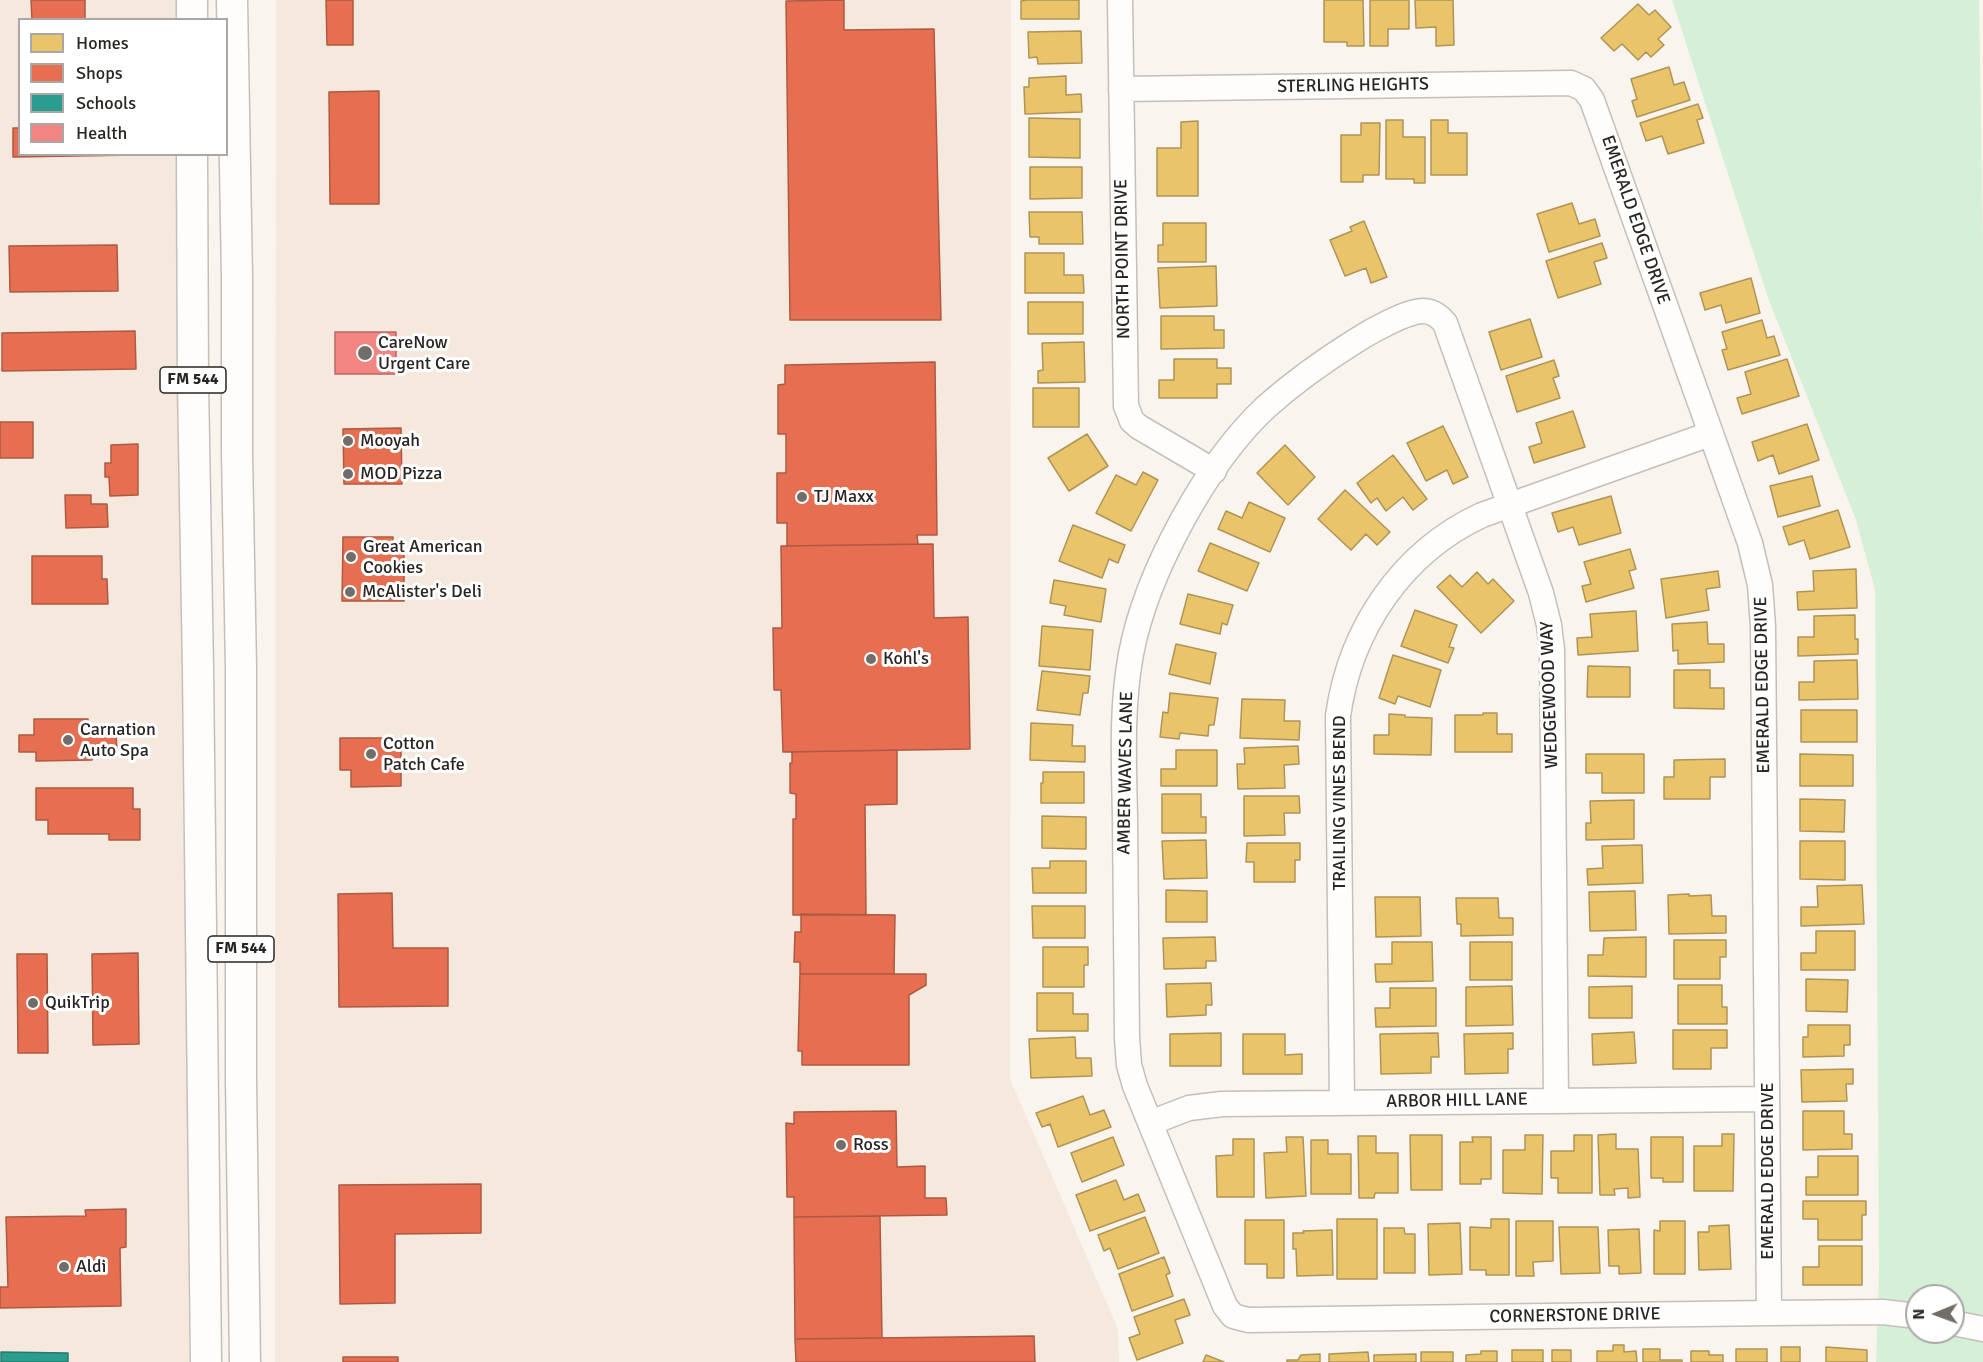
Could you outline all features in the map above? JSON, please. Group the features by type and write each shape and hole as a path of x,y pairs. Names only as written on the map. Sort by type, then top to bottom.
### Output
{"main road":[{"path":"192,0 192,18"},
{"name":"FM 544","path":"232,0 241,669 245,1362"},
{"name":"FM 544","path":"192,156 206,1362"},
{"path":"194,280 237,278"},
{"path":"198,669 241,669"},
{"path":"203,1091 242,1092"}],"street":[{"name":"NORTH POINT DRIVE","path":"1120,0 1126,406 1132,421 1138,427 1214,471"},
{"name":"STERLING HEIGHTS","path":"1121,89 1571,83 1584,88"},
{"name":"EMERALD EDGE DRIVE","path":"1584,88 1592,100 1750,543 1760,585 1769,1313"},
{"name":"AMBER WAVES LANE","path":"1233,1316 1225,1306 1150,1123 1132,1074 1126,1038 1124,724 1131,654 1139,620 1165,554 1214,471 1242,433 1295,383 1332,355 1373,330 1414,312 1433,313"},
{"name":"WEDGEWOOD WAY","path":"1433,313 1445,323 1541,593 1551,638 1556,1100"},
{"name":"TRAILING VINES BEND","path":"1342,1102 1338,734 1341,695 1347,670 1355,648 1374,613 1391,586 1425,550 1463,524 1710,434"},
{"name":"ARBOR HILL LANE","path":"1150,1123 1174,1112 1203,1105 1767,1099"},
{"name":"CORNERSTONE DRIVE","path":"1233,1316 1248,1320 1883,1312 1905,1315"},
{"path":"1965,1325 1983,1329"}],"shaded area":[{"path":"0,0 182,0 182,18 18,18 18,156 182,156 189,1362 0,1362"},
{"path":"276,0 1011,0 1010,1079 1118,1329 1119,1362 275,1362"}],"green space":[{"path":"1672,0 1979,0 1983,245 1983,1362 1876,1362 1879,1271 1875,590 1856,520 1768,298"}],"building: Homes":[{"path":"1079,0 1079,19 1021,19 1021,1"},
{"path":"1324,0 1363,0 1364,46 1347,46 1347,42 1324,42"},
{"path":"1370,0 1409,0 1409,29 1388,29 1388,46 1370,46"},
{"path":"1415,0 1453,0 1454,45 1436,46 1436,27 1416,28"},
{"path":"1638,4 1649,15 1655,10 1671,27 1658,39 1664,45 1651,57 1646,52 1638,60 1622,44 1614,51 1601,38"},
{"path":"1081,31 1082,63 1038,64 1037,57 1029,58 1028,32"},
{"path":"1669,67 1674,85 1684,82 1690,100 1637,117 1632,101 1637,99 1631,79"},
{"path":"1066,76 1066,95 1081,94 1082,112 1025,114 1024,87 1029,87 1029,78"},
{"path":"1698,104 1703,118 1697,120 1704,143 1668,154 1662,136 1646,141 1640,123"},
{"path":"1029,118 1080,119 1080,158 1029,157"},
{"path":"1386,120 1403,120 1403,137 1425,137 1425,183 1414,183 1414,179 1386,179"},
{"path":"1431,120 1448,120 1448,133 1467,133 1467,175 1431,175"},
{"path":"1198,121 1198,196 1157,196 1157,148 1181,148 1181,122"},
{"path":"1361,123 1380,123 1379,175 1363,175 1363,182 1341,182 1341,135 1361,135"},
{"path":"1030,167 1082,167 1082,198 1030,199"},
{"path":"1572,203 1579,224 1595,219 1600,236 1549,252 1537,214"},
{"path":"1029,212 1082,212 1083,244 1039,244 1039,237 1030,237"},
{"path":"1364,221 1387,277 1371,283 1366,268 1345,276 1330,240 1352,231 1350,227"},
{"path":"1163,223 1206,223 1206,262 1158,262 1158,245 1163,245"},
{"path":"1602,243 1607,258 1594,262 1601,284 1558,298 1546,261"},
{"path":"1025,253 1064,253 1064,275 1083,275 1084,293 1025,293"},
{"path":"1216,266 1217,306 1160,308 1158,268"},
{"path":"1751,278 1760,313 1726,323 1721,305 1705,310 1700,293"},
{"path":"1028,302 1083,302 1083,334 1028,334"},
{"path":"1161,316 1214,316 1214,330 1224,330 1224,348 1161,349"},
{"path":"1530,319 1542,357 1501,370 1489,332"},
{"path":"1762,320 1767,338 1774,336 1780,355 1728,370 1722,350 1727,349 1722,332"},
{"path":"1084,342 1085,382 1038,383 1038,371 1043,370 1042,343"},
{"path":"1174,359 1217,359 1217,368 1231,368 1231,384 1217,384 1217,398 1159,398 1159,380 1174,380"},
{"path":"1787,359 1799,396 1742,414 1737,398 1751,394 1745,372"},
{"path":"1554,360 1559,376 1553,378 1560,398 1517,412 1506,376"},
{"path":"1033,388 1079,388 1079,427 1033,427"},
{"path":"1573,411 1585,447 1534,463 1529,447 1542,443 1536,423"},
{"path":"1807,424 1819,460 1779,474 1773,455 1758,461 1752,442"},
{"path":"1443,426 1468,477 1453,484 1447,470 1426,481 1407,443"},
{"path":"1087,434 1108,466 1069,491 1048,458"},
{"path":"1285,445 1315,477 1288,505 1257,473"},
{"path":"1393,455 1427,499 1413,510 1403,497 1386,511 1377,498 1371,503 1357,483"},
{"path":"1143,472 1158,480 1131,531 1096,513 1116,475 1136,485"},
{"path":"1812,476 1820,506 1778,517 1770,486"},
{"path":"1345,490 1390,532 1377,545 1366,534 1351,550 1318,519"},
{"path":"1611,496 1621,533 1579,545 1573,527 1558,532 1552,513"},
{"path":"1249,502 1285,518 1270,552 1218,529 1226,511 1242,518"},
{"path":"1838,510 1850,547 1810,559 1804,540 1789,545 1783,527"},
{"path":"1073,525 1125,545 1118,563 1109,559 1102,578 1059,561"},
{"path":"1210,543 1259,563 1247,591 1198,571"},
{"path":"1630,549 1636,569 1629,571 1634,588 1586,602 1582,586 1591,584 1584,562"},
{"path":"1856,569 1857,608 1798,610 1797,592 1814,591 1813,571"},
{"path":"1718,571 1720,587 1706,589 1709,610 1666,618 1661,579"},
{"path":"1477,572 1488,584 1493,579 1514,601 1481,633 1437,587 1450,575 1462,587"},
{"path":"1054,580 1106,589 1101,622 1064,615 1066,606 1050,603"},
{"path":"1188,594 1233,605 1227,625 1222,623 1220,634 1180,624"},
{"path":"1415,610 1457,625 1449,647 1454,648 1448,663 1401,646"},
{"path":"1636,611 1638,651 1578,655 1577,638 1592,637 1590,614"},
{"path":"1855,615 1855,639 1858,639 1858,654 1798,656 1798,637 1814,637 1814,616"},
{"path":"1707,622 1708,644 1724,644 1724,662 1678,664 1678,650 1673,651 1672,624"},
{"path":"1042,626 1093,630 1090,670 1039,666"},
{"path":"1176,644 1216,653 1210,684 1169,674"},
{"path":"1393,655 1441,670 1430,707 1398,696 1395,704 1379,698"},
{"path":"1857,660 1858,699 1799,700 1799,682 1814,682 1814,661"},
{"path":"1588,666 1630,667 1630,697 1587,697"},
{"path":"1674,670 1710,670 1710,688 1724,688 1724,709 1674,708"},
{"path":"1042,671 1090,676 1088,693 1083,693 1080,715 1037,710"},
{"path":"1170,693 1218,698 1214,725 1209,725 1208,736 1180,733 1179,739 1160,737 1163,712 1168,713"},
{"path":"1242,699 1285,700 1284,721 1300,721 1299,740 1240,738"},
{"path":"1801,710 1857,710 1857,742 1801,742"},
{"path":"1483,713 1497,713 1497,734 1512,734 1512,752 1455,752 1455,715 1483,715"},
{"path":"1389,714 1432,718 1431,755 1374,754 1374,735 1389,735"},
{"path":"1031,723 1073,725 1072,746 1085,746 1085,762 1030,760"},
{"path":"1298,746 1299,764 1284,765 1285,788 1238,789 1237,764 1245,764 1244,748"},
{"path":"1176,750 1217,750 1217,786 1161,786 1161,769 1176,769"},
{"path":"1586,754 1644,754 1644,793 1602,793 1602,773 1586,773"},
{"path":"1800,754 1853,755 1853,786 1800,786"},
{"path":"1725,759 1725,777 1710,777 1710,799 1664,799 1664,777 1674,777 1674,760"},
{"path":"1043,772 1084,772 1084,803 1041,803"},
{"path":"1162,794 1201,794 1201,817 1206,817 1206,833 1162,833"},
{"path":"1244,796 1299,796 1300,813 1284,813 1285,835 1244,836"},
{"path":"1800,799 1845,800 1844,832 1800,831"},
{"path":"1634,800 1634,839 1586,840 1586,823 1591,823 1590,801"},
{"path":"1042,816 1086,817 1086,849 1042,848"},
{"path":"1206,840 1207,878 1164,879 1162,841"},
{"path":"1800,841 1845,841 1845,880 1800,879"},
{"path":"1247,843 1300,843 1300,860 1295,860 1295,882 1254,882 1254,862 1246,862"},
{"path":"1642,845 1643,883 1588,885 1587,869 1603,868 1602,846"},
{"path":"1050,861 1086,861 1086,893 1033,893 1032,868 1050,868"},
{"path":"1862,885 1864,924 1801,926 1801,907 1818,907 1817,886"},
{"path":"1166,890 1207,891 1207,922 1166,922"},
{"path":"1635,891 1636,930 1590,931 1589,892"},
{"path":"1689,894 1689,896 1711,895 1712,916 1726,916 1726,933 1669,934 1668,895"},
{"path":"1375,897 1420,897 1421,936 1376,937"},
{"path":"1456,898 1498,898 1499,918 1513,918 1513,935 1461,936 1461,924 1457,924"},
{"path":"1032,906 1085,906 1085,938 1033,938"},
{"path":"1816,931 1855,931 1855,970 1801,970 1801,953 1816,953"},
{"path":"1215,937 1216,961 1206,961 1206,968 1164,969 1163,938"},
{"path":"1646,937 1646,977 1588,976 1588,955 1603,955 1604,938"},
{"path":"1674,940 1726,940 1726,957 1720,957 1720,979 1674,979"},
{"path":"1392,942 1432,942 1433,981 1376,982 1375,964 1392,964"},
{"path":"1470,942 1512,942 1512,980 1470,980"},
{"path":"1043,947 1088,947 1088,965 1084,965 1084,987 1043,987"},
{"path":"1806,979 1848,980 1847,1012 1806,1011"},
{"path":"1211,983 1212,1005 1206,1005 1206,1015 1167,1017 1166,984"},
{"path":"1678,985 1722,985 1722,1007 1727,1007 1727,1024 1678,1024"},
{"path":"1512,986 1513,1025 1466,1026 1466,987"},
{"path":"1632,986 1632,1018 1589,1018 1589,987"},
{"path":"1390,988 1436,988 1436,1026 1376,1027 1375,1008 1390,1008"},
{"path":"1037,993 1073,993 1073,1014 1088,1014 1088,1031 1037,1031"},
{"path":"1808,1025 1850,1025 1850,1045 1844,1045 1844,1056 1803,1057 1803,1037 1808,1037"},
{"path":"1673,1030 1727,1030 1727,1048 1711,1048 1711,1069 1673,1069"},
{"path":"1634,1032 1636,1063 1593,1065 1592,1034"},
{"path":"1221,1033 1221,1066 1170,1066 1170,1034"},
{"path":"1438,1033 1439,1057 1431,1057 1431,1073 1381,1074 1380,1034"},
{"path":"1513,1033 1513,1049 1508,1049 1508,1073 1465,1074 1464,1034"},
{"path":"1243,1034 1285,1034 1285,1055 1302,1054 1302,1074 1243,1074"},
{"path":"1075,1037 1076,1058 1091,1058 1092,1076 1031,1078 1029,1039"},
{"path":"1853,1069 1853,1084 1846,1084 1847,1101 1802,1102 1801,1070"},
{"path":"1083,1096 1090,1115 1104,1110 1111,1127 1058,1147 1050,1124 1042,1127 1036,1113"},
{"path":"1803,1111 1844,1111 1844,1134 1852,1134 1852,1149 1803,1150"},
{"path":"1616,1134 1616,1149 1638,1149 1640,1197 1628,1198 1628,1188 1614,1189 1615,1195 1600,1195 1598,1135"},
{"path":"1722,1134 1734,1134 1733,1191 1694,1191 1694,1146 1722,1146"},
{"path":"1410,1135 1442,1135 1442,1190 1411,1190"},
{"path":"1525,1135 1543,1135 1542,1194 1503,1193 1503,1150 1525,1150"},
{"path":"1574,1135 1592,1135 1592,1193 1558,1193 1558,1178 1551,1178 1551,1151 1574,1151"},
{"path":"1358,1136 1376,1136 1376,1153 1398,1153 1398,1193 1375,1193 1374,1198 1359,1198"},
{"path":"1113,1137 1124,1165 1082,1182 1071,1153"},
{"path":"1286,1137 1303,1137 1306,1196 1266,1198 1264,1153 1287,1152"},
{"path":"1472,1137 1491,1137 1491,1179 1481,1179 1481,1184 1460,1184 1460,1142 1473,1142"},
{"path":"1651,1137 1683,1137 1683,1182 1663,1182 1663,1178 1651,1178"},
{"path":"1233,1139 1254,1139 1254,1197 1217,1197 1216,1156 1233,1155"},
{"path":"1311,1140 1328,1140 1328,1154 1351,1154 1351,1194 1311,1194"},
{"path":"1818,1156 1858,1156 1858,1195 1806,1195 1806,1177 1818,1177"},
{"path":"1116,1180 1124,1200 1138,1194 1145,1211 1090,1231 1076,1195"},
{"path":"1803,1201 1866,1201 1866,1215 1862,1215 1862,1240 1818,1240 1818,1219 1803,1219"},
{"path":"1145,1217 1159,1253 1118,1269 1110,1248 1104,1251 1098,1235"},
{"path":"1337,1219 1377,1219 1377,1279 1337,1279"},
{"path":"1491,1219 1509,1219 1509,1275 1486,1275 1486,1270 1470,1270 1470,1227 1491,1228"},
{"path":"1245,1220 1284,1220 1284,1278 1267,1278 1267,1264 1245,1264"},
{"path":"1516,1221 1553,1221 1553,1261 1533,1262 1534,1276 1516,1276"},
{"path":"1660,1221 1685,1221 1685,1274 1654,1274 1654,1230 1660,1231"},
{"path":"1460,1223 1462,1274 1429,1275 1428,1224"},
{"path":"1729,1225 1731,1269 1699,1270 1698,1232 1709,1232 1709,1226"},
{"path":"1559,1227 1598,1227 1600,1273 1561,1274"},
{"path":"1384,1228 1404,1228 1405,1234 1415,1234 1415,1273 1384,1273"},
{"path":"1639,1229 1641,1273 1619,1274 1619,1266 1609,1266 1608,1230"},
{"path":"1332,1230 1333,1275 1297,1276 1293,1233"},
{"path":"1819,1246 1862,1246 1862,1285 1803,1285 1803,1267 1819,1267"},
{"path":"1164,1257 1170,1273 1166,1275 1173,1296 1132,1311 1119,1274"},
{"path":"1184,1299 1190,1315 1175,1320 1183,1343 1137,1360 1129,1338 1140,1334 1134,1317"},
{"path":"1613,1345 1624,1345 1624,1352 1636,1351 1637,1362 1597,1362 1597,1351 1613,1351"},
{"path":"1781,1347 1800,1347 1800,1362 1781,1362"},
{"path":"1826,1347 1867,1350 1867,1362 1826,1362"},
{"path":"1643,1349 1660,1349 1660,1360 1682,1360 1682,1362 1643,1362"},
{"path":"1736,1349 1767,1349 1767,1362 1736,1362"},
{"path":"1512,1350 1543,1350 1543,1362 1512,1362"},
{"path":"1552,1350 1571,1350 1571,1362 1552,1362"},
{"path":"1481,1351 1497,1351 1497,1362 1466,1362 1466,1355 1481,1354"},
{"path":"1691,1351 1709,1351 1709,1355 1723,1355 1723,1362 1691,1362"},
{"path":"1368,1352 1369,1362 1329,1362 1329,1354"},
{"path":"1421,1352 1453,1352 1453,1362 1421,1362"},
{"path":"1320,1354 1320,1362 1287,1362 1287,1360 1298,1360 1301,1355"},
{"path":"1416,1354 1416,1362 1374,1362 1374,1355"},
{"path":"1206,1355 1224,1362 1203,1362"}],"building: Shops":[{"path":"31,0 85,0 85,18 32,18"},
{"path":"326,0 353,0 353,45 327,45"},
{"path":"844,0 844,30 934,29 941,320 790,320 786,1"},
{"path":"379,91 379,204 330,204 329,92"},
{"path":"13,128 18,128 18,156 74,156 13,157"},
{"path":"117,245 118,291 10,292 9,246"},
{"path":"135,331 136,369 2,371 2,333"},
{"path":"935,362 937,535 917,535 918,544 787,546 787,523 777,523 777,473 786,473 786,434 778,434 778,385 785,384 785,365"},
{"path":"0,422 33,422 33,458 0,458"},
{"path":"401,428 402,484 344,484 343,429"},
{"path":"138,444 138,495 110,496 109,477 105,477 105,463 111,463 111,445"},
{"path":"65,495 91,495 91,504 107,504 108,527 66,528"},
{"path":"343,537 393,537 393,552 404,552 404,601 342,601"},
{"name":"Kohl's","path":"933,544 934,618 968,617 970,749 783,752 781,690 774,690 773,628 782,628 781,546"},
{"path":"32,556 102,556 102,579 107,579 108,604 32,604"},
{"name":"Carnation Auto Spa","path":"34,719 88,719 88,734 116,734 117,752 92,752 92,760 36,761 36,752 19,752 19,735 34,735"},
{"name":"Cotton Patch Cafe","path":"340,738 401,738 401,786 351,787 351,770 340,770"},
{"path":"897,750 897,804 865,805 866,915 793,915 793,819 796,819 796,794 790,793 792,752"},
{"path":"36,788 133,788 133,809 140,809 140,840 109,840 109,834 48,834 48,820 36,820"},
{"path":"392,893 393,948 448,948 448,1006 339,1007 338,894"},
{"path":"801,914 895,915 894,974 800,974 800,962 794,962 795,932 801,932"},
{"name":"QuikTrip","path":"138,953 139,1044 93,1045 92,954"},
{"name":"QuikTrip","path":"17,954 47,954 48,1053 18,1053"},
{"path":"800,974 926,974 926,985 909,995 909,1065 802,1065 802,1051 798,1051"},
{"name":"Ross","path":"896,1111 897,1167 925,1166 925,1198 946,1198 947,1215 794,1217 794,1197 787,1197 786,1123 794,1124 794,1112"},
{"path":"481,1184 481,1233 395,1234 395,1303 340,1304 339,1185"},
{"name":"Aldi","path":"126,1209 126,1247 120,1248 121,1306 0,1308 0,1287 8,1287 6,1217 86,1216 85,1210"},
{"path":"880,1216 882,1338 795,1339 794,1217"},
{"path":"1034,1336 1035,1362 796,1362 795,1339"},
{"path":"343,1357 398,1357 398,1362 343,1362"}],"building: Schools":[{"path":"1,1352 68,1353 68,1362 1,1362"}],"building: Health":[{"name":"CareNow Urgent Care","path":"335,332 396,332 396,374 335,374"}],"place":[{"name":"CareNow Urgent Care","path":"365,353"},
{"name":"Mooyah","path":"348,441"},
{"name":"MOD Pizza","path":"348,474"},
{"name":"TJ Maxx","path":"802,497"},
{"name":"Great American Cookies","path":"351,557"},
{"name":"McAlister's Deli","path":"350,592"},
{"name":"Kohl's","path":"871,659"},
{"name":"Carnation Auto Spa","path":"68,740"},
{"name":"Cotton Patch Cafe","path":"371,754"},
{"name":"QuikTrip","path":"33,1003"},
{"name":"Ross","path":"841,1145"},
{"name":"Aldi","path":"64,1267"}]}
